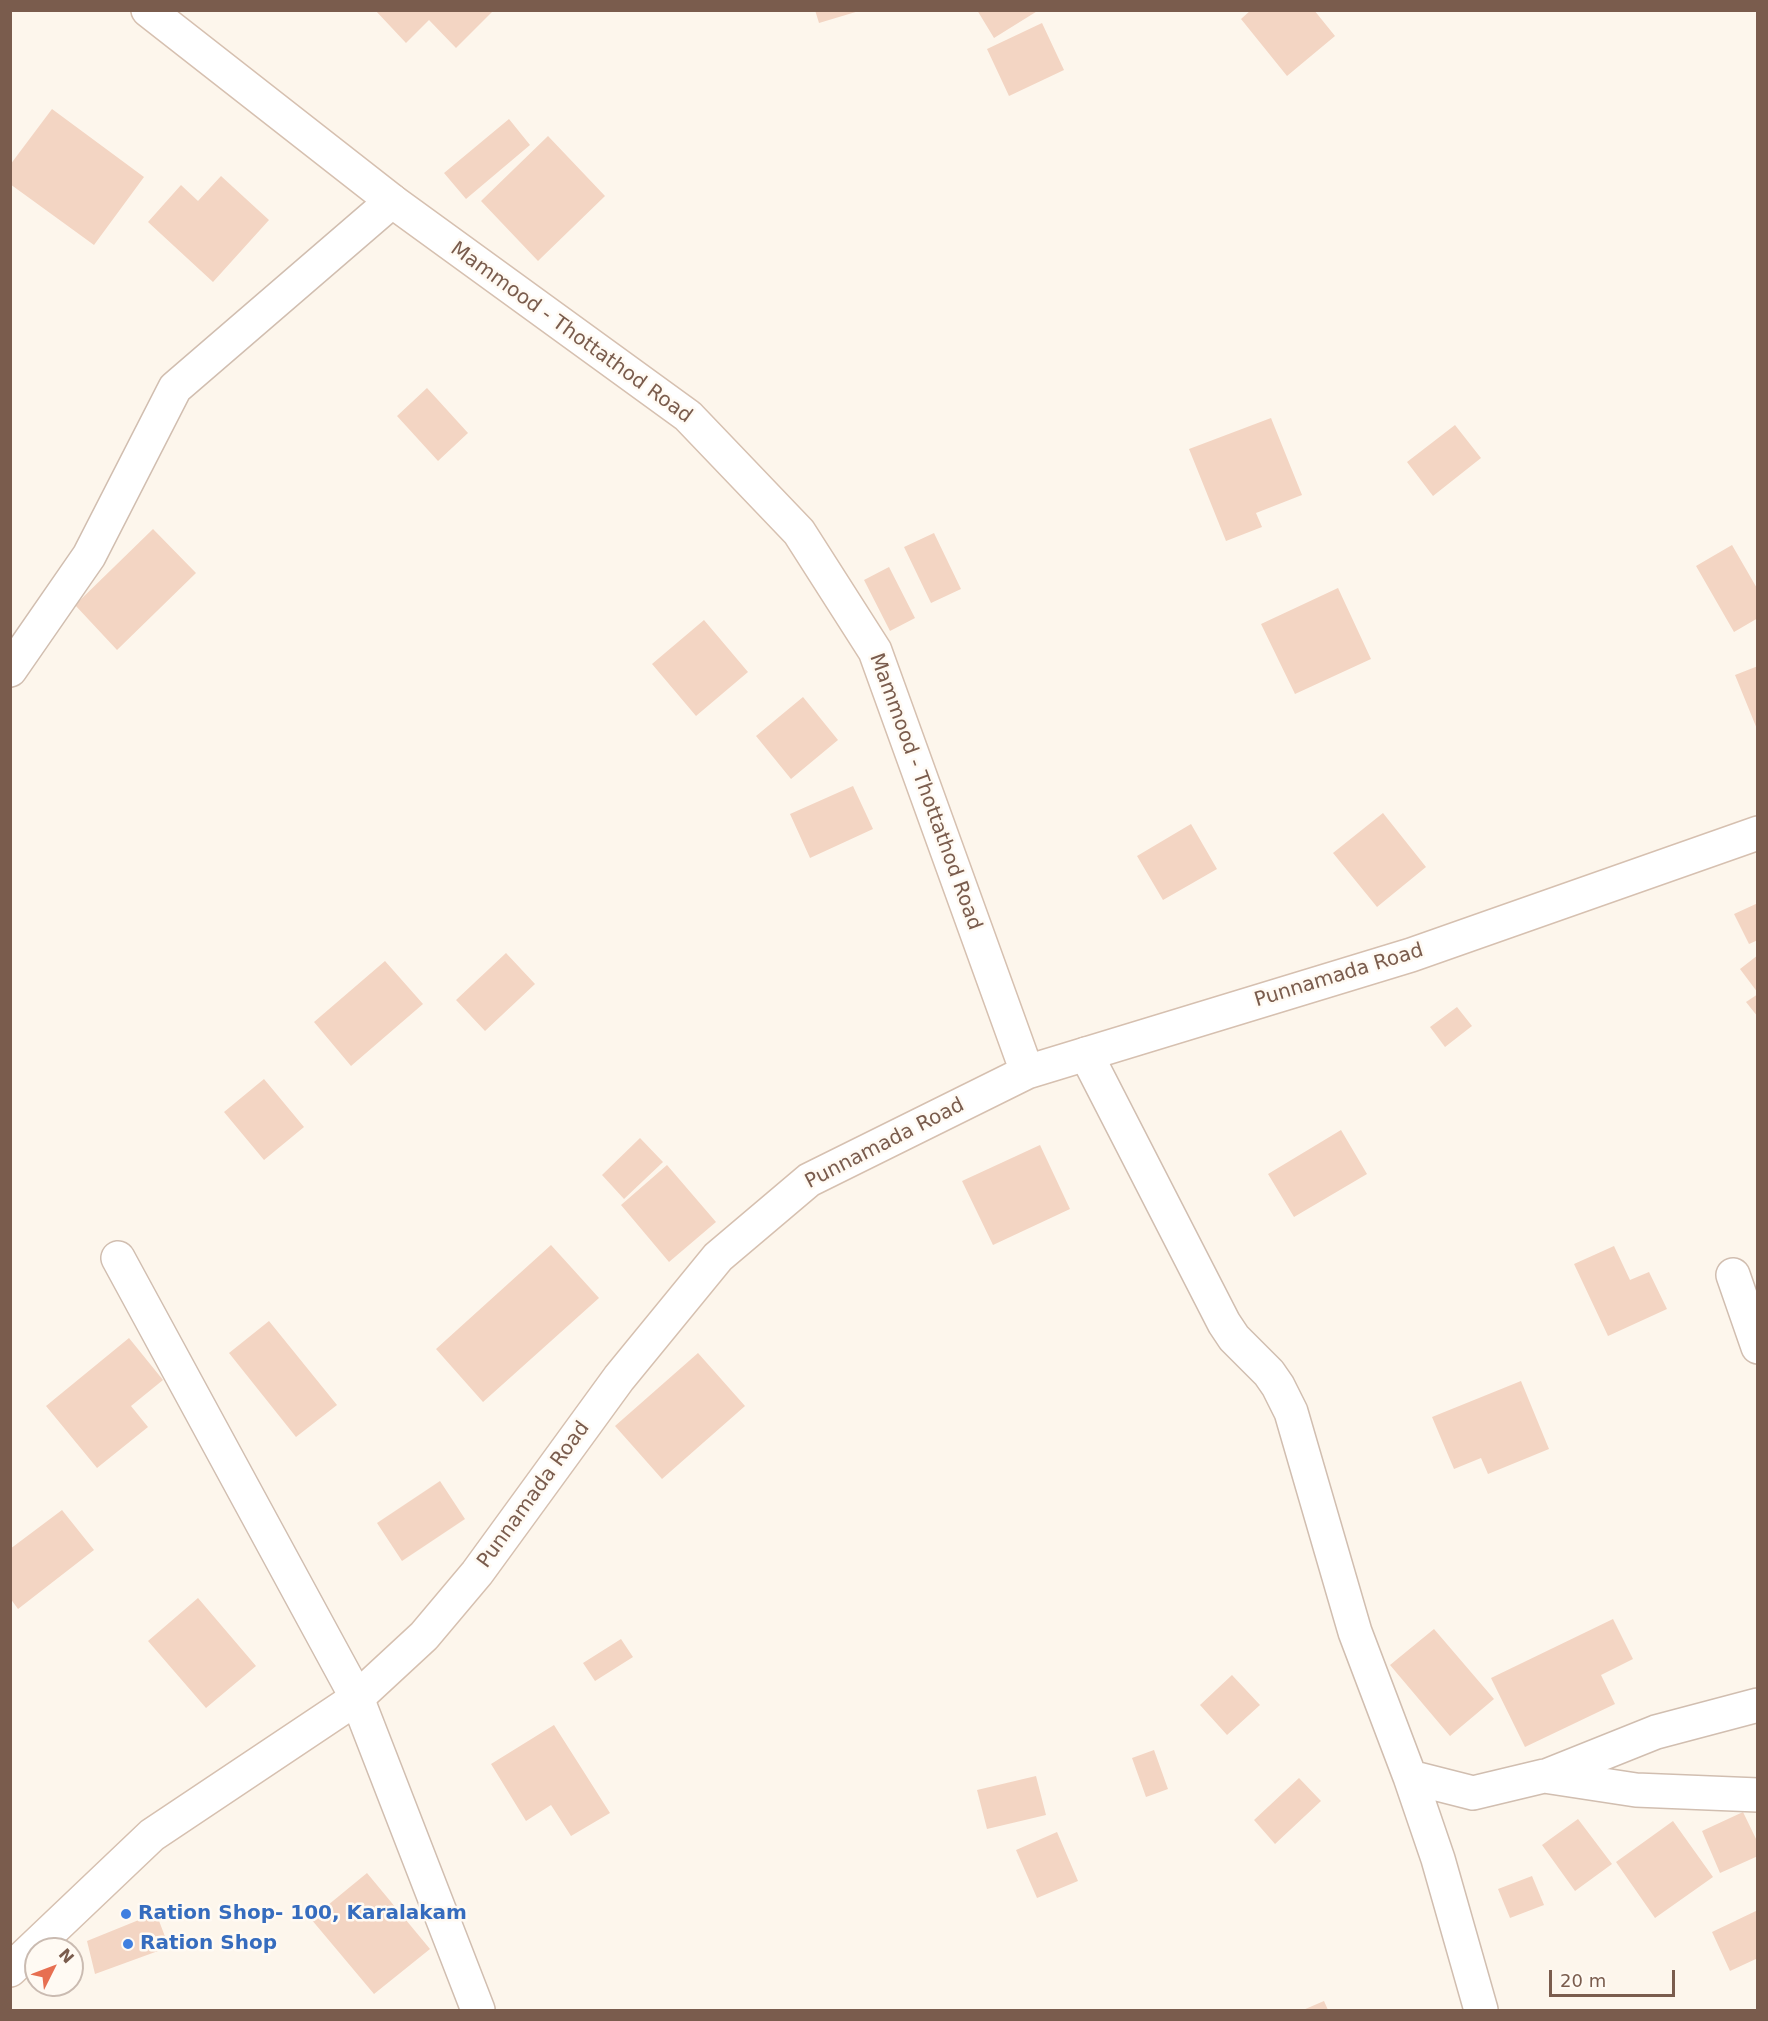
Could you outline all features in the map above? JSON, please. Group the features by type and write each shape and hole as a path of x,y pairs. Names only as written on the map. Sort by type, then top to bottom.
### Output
{"street":[{"name":"Mammood - Thottathod Road","path":"148,10 392,201 688,416 800,532 875,651 1028,1072"},
{"path":"10,670 89,556 175,388 392,201"},
{"name":"Punnamada Road","path":"10,1970 152,1834 357,1698 424,1636 477,1573 619,1378 718,1257 809,1180 1028,1072 1411,955 1758,833"},
{"path":"1086,1054 1224,1323 1234,1338 1269,1373 1291,1412 1355,1632 1410,1777 1438,1859 1481,2010"},
{"path":"118,1257 357,1698 478,2010"},
{"path":"1733,1275 1758,1347"},
{"path":"1410,1777 1473,1793 1544,1776 1656,1732 1758,1705"},
{"path":"1544,1776 1636,1790 1758,1795"}],"building":[{"path":"375,10 494,10 456,48 429,20 406,43"},
{"path":"815,10 859,10 859,11 819,23"},
{"path":"977,10 1039,10 994,38"},
{"path":"1251,10 1314,10 1335,36 1287,76 1241,19"},
{"path":"1042,23 1064,70 1009,96 987,49"},
{"path":"52,109 144,177 94,245 10,184 10,165"},
{"path":"509,119 530,145 466,199 444,173"},
{"path":"548,136 605,196 538,261 481,201"},
{"path":"221,176 269,220 213,282 148,222 181,185 198,201"},
{"path":"427,388 468,433 438,461 397,416"},
{"path":"1271,418 1302,495 1256,513 1262,527 1226,541 1189,449"},
{"path":"1455,425 1481,458 1433,496 1407,462"},
{"path":"153,529 196,573 117,650 75,605"},
{"path":"934,533 961,589 931,603 904,547"},
{"path":"1732,545 1758,590 1758,618 1734,632 1696,566"},
{"path":"889,567 915,618 890,631 864,580"},
{"path":"1338,588 1371,659 1295,694 1261,624"},
{"path":"704,620 748,672 696,716 652,664"},
{"path":"1758,666 1758,729 1757,729 1735,675"},
{"path":"803,697 838,740 791,779 756,736"},
{"path":"853,786 873,829 810,858 790,814"},
{"path":"1383,813 1426,867 1377,907 1333,853"},
{"path":"1191,824 1217,869 1163,900 1137,856"},
{"path":"1758,903 1758,940 1749,944 1734,914"},
{"path":"506,953 535,984 485,1031 456,1000"},
{"path":"1758,955 1758,993 1740,969"},
{"path":"385,961 423,1004 351,1066 314,1022"},
{"path":"1758,994 1758,1017 1746,1002"},
{"path":"1457,1007 1472,1026 1445,1047 1430,1027"},
{"path":"264,1079 304,1127 264,1160 224,1112"},
{"path":"1341,1130 1367,1174 1294,1217 1268,1174"},
{"path":"640,1138 663,1162 624,1199 602,1175"},
{"path":"1040,1145 1070,1209 993,1245 962,1181"},
{"path":"667,1165 716,1222 669,1262 621,1205"},
{"path":"551,1245 599,1298 483,1402 436,1349"},
{"path":"1614,1246 1630,1280 1649,1272 1667,1309 1608,1336 1574,1264"},
{"path":"269,1321 337,1405 296,1437 229,1353"},
{"path":"129,1338 163,1380 131,1406 148,1427 97,1468 46,1406"},
{"path":"698,1353 745,1406 662,1479 615,1426"},
{"path":"1521,1381 1549,1449 1488,1474 1481,1458 1454,1469 1432,1417"},
{"path":"440,1481 465,1519 402,1561 377,1523"},
{"path":"62,1510 94,1550 18,1609 10,1598 10,1549"},
{"path":"198,1598 256,1666 206,1708 148,1641"},
{"path":"1613,1619 1633,1659 1601,1675 1615,1704 1525,1747 1491,1678"},
{"path":"1434,1629 1494,1699 1450,1736 1390,1665"},
{"path":"621,1639 633,1657 595,1681 583,1663"},
{"path":"1232,1675 1260,1705 1227,1735 1200,1705"},
{"path":"554,1725 610,1813 571,1836 551,1805 526,1821 491,1764"},
{"path":"1154,1750 1168,1789 1146,1797 1132,1758"},
{"path":"1036,1776 1046,1815 987,1829 977,1790"},
{"path":"1299,1778 1321,1801 1275,1844 1254,1820"},
{"path":"1743,1812 1758,1843 1758,1856 1720,1873 1702,1831"},
{"path":"1578,1819 1612,1864 1575,1891 1542,1845"},
{"path":"1673,1821 1713,1877 1655,1918 1616,1862"},
{"path":"1057,1832 1078,1881 1037,1898 1016,1850"},
{"path":"367,1873 430,1949 374,1994 311,1919"},
{"path":"1532,1876 1544,1905 1510,1918 1498,1889"},
{"path":"1758,1910 1758,1958 1730,1971 1712,1932"},
{"name":"Ration Shop","path":"156,1913 169,1947 95,1974 87,1941"},
{"path":"1324,2001 1328,2010 1303,2010"}],"place":[{"name":"Ration Shop- 100, Karalakam","path":"126,1914"},
{"name":"Ration Shop","path":"128,1944"}]}
